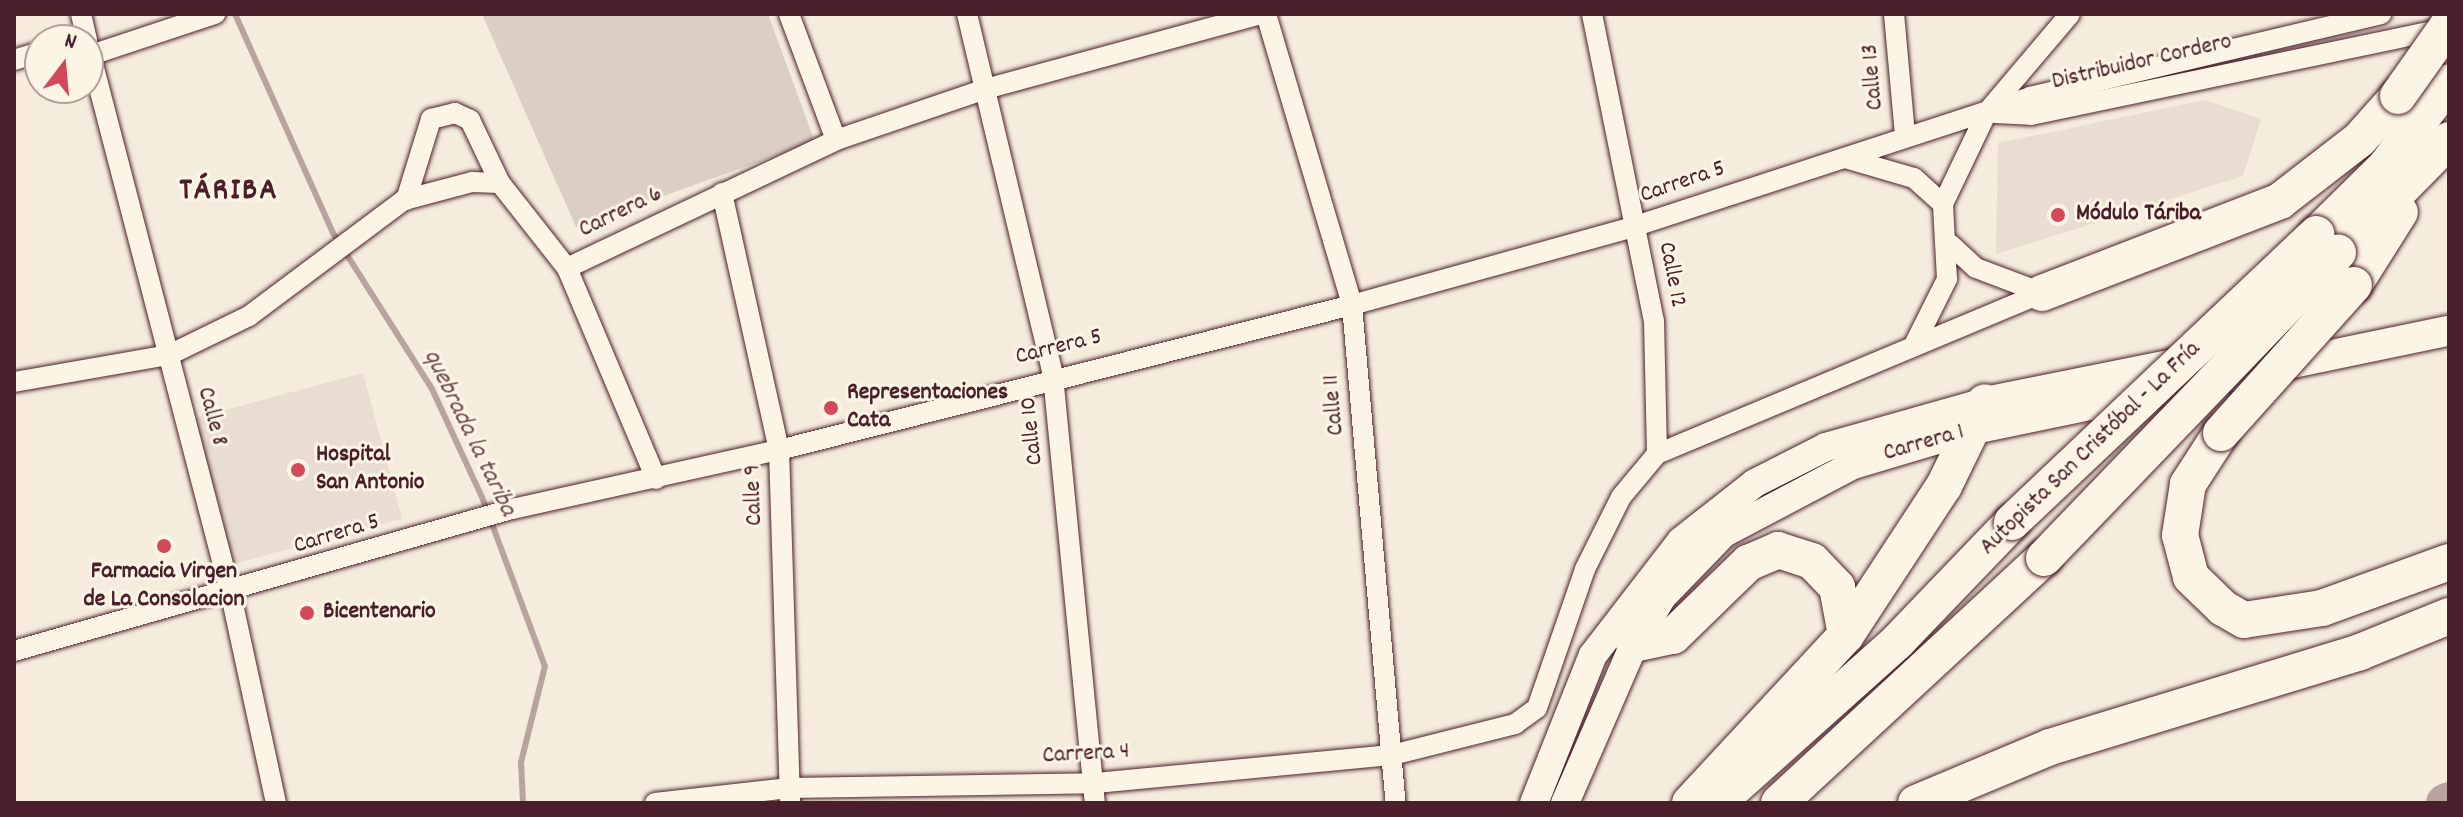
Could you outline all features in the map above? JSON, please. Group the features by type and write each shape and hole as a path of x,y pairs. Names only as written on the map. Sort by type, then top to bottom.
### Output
{"highway":[{"path":"2042,293 2280,201 2359,140 2398,96 2449,26"},
{"name":"Autopista San Cristóbal - La Fría","path":"1779,803 2044,558 2327,243 2449,82"},
{"path":"2438,154 2354,285 2221,433 2188,484 2180,535 2191,577 2223,608 2244,620 2322,608 2449,562"},
{"name":"Autopista San Cristóbal - La Fría","path":"1717,803 1897,642 2012,522 2327,243 2438,154"},
{"path":"1690,803 1846,635 1980,416"},
{"path":"1634,644 1673,636 1748,563 1778,550 1812,561 1837,587 1846,635"},
{"path":"1916,803 2050,747 2360,652 2449,616"}],"main road":[{"path":"1980,416 2449,310"},
{"name":"Carrera 1","path":"1980,416 2449,331"}],"street":[{"path":"104,40 215,14"},
{"path":"789,14 836,140"},
{"name":"Calle 10","path":"967,14 989,88 1053,376 1095,793"},
{"name":"Carrera 6","path":"406,200 431,119 455,113 470,120 500,183 567,268 836,140 989,88 1264,14"},
{"name":"Calle 11","path":"1264,14 1352,305 1396,803"},
{"name":"Calle 12","path":"1592,14 1654,321 1657,454"},
{"name":"Calle 13","path":"1894,14 1905,134"},
{"path":"1915,343 1943,291 1950,244 1943,204 1987,112 2070,14"},
{"name":"Carrera 5","path":"14,651 231,595 512,509 779,450 1053,376 1352,305 1636,226 1905,134 2381,14"},
{"name":"Distribuidor Cordero","path":"1987,112 2031,115 2273,59 2449,26"},
{"name":"Calle 8","path":"103,104 231,595 276,803"},
{"path":"1840,157 1879,162 1914,178 1943,204"},
{"path":"14,382 169,355 249,316 406,200 472,182 500,183"},
{"name":"Calle 9","path":"722,193 779,450 790,796"},
{"path":"1950,244 1976,268 2042,293"},
{"path":"567,268 656,479"},
{"path":"1657,454 1915,343 2042,293"},
{"name":"Carrera 1","path":"1565,803 1634,644 1694,560 1759,509 1853,465 1980,416"},
{"name":"Carrera 1","path":"1534,803 1593,655 1681,541 1755,483 1826,447 1980,416"},
{"name":"Carrera 4","path":"655,803 790,796 1095,793 1392,755 1515,724 1537,708 1585,569 1621,497 1657,454"}],"shaded area":[{"path":"482,14 768,14 815,142 576,227"},
{"name":"Módulo Táriba","path":"2205,100 2261,119 2243,176 1996,254 1998,143"},
{"name":"Hospital San Antonio","path":"363,373 402,519 234,564 195,418"}],"waterway":[{"name":"quebrada la tariba","path":"235,14 333,233 432,389 482,497 545,666 521,762 523,803"},
{"path":"2445,803 2449,801"}],"place":[{"name":"Módulo Táriba","path":"2058,215"},
{"name":"Representaciones Cata","path":"831,408"},
{"name":"Hospital San Antonio","path":"298,470"},
{"name":"Farmacia Virgen de La Consolacion","path":"164,546"},
{"name":"Bicentenario","path":"307,613"}],"district":[{"name":"TÁRIBA","path":"229,192"}]}
